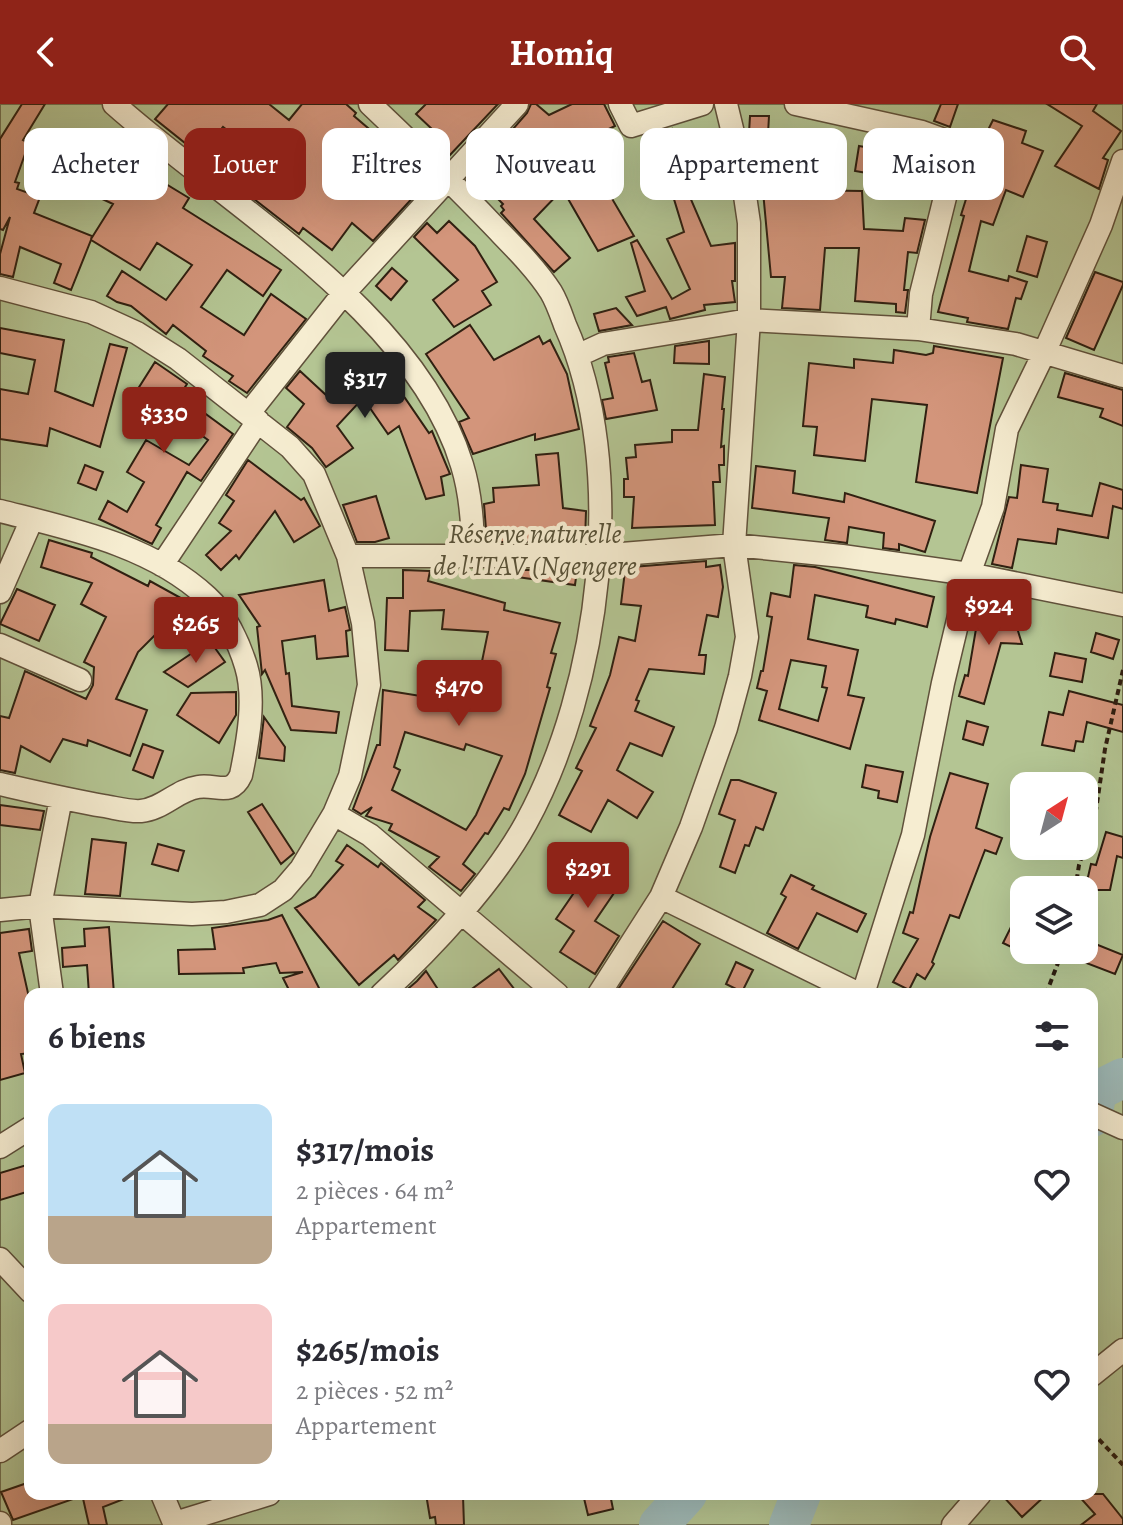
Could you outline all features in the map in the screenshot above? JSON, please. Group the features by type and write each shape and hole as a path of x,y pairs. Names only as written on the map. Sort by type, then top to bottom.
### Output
{"street":[{"path":"114,104 158,143 285,243 383,332 416,375 443,418 462,465 472,518 473,555"},
{"path":"370,104 395,128"},
{"path":"450,174 517,104"},
{"path":"620,104 631,126 702,104"},
{"path":"603,988 661,897 691,827 726,728 747,637 734,545 749,320 749,223 740,162 726,104"},
{"path":"796,104 922,132 958,145 921,294 918,329"},
{"path":"863,988 913,835 943,683 969,574 993,507 1007,429 1118,192 1123,161"},
{"path":"388,988 416,962 491,875 525,825 553,768 573,708 586,654 600,526 600,460 579,355 550,291 450,180"},
{"path":"162,565 254,417 343,294 427,200"},
{"path":"0,288 91,312 137,333 178,359 290,447 314,474 348,556 363,623 369,685 350,776 334,814 301,869 283,890 260,905 226,912 192,914 40,906 0,910"},
{"path":"579,355 603,344 749,320 918,329 1016,344 1123,376"},
{"path":"0,511 115,544 162,565 208,598 228,626 246,668 250,705 241,775 237,784 224,790 198,787 159,808 139,812 0,784"},
{"path":"0,592 32,519"},
{"path":"348,556 597,556 734,545 969,574 1123,605"},
{"path":"0,645 80,680"},
{"path":"51,988 40,906 61,798"},
{"path":"334,814 370,835 550,988"},
{"path":"661,897 849,988"},
{"path":"1098,1117 1123,1128"},
{"path":"0,1147 24,1132"},
{"path":"1,1263 24,1285"},
{"path":"1098,1370 1123,1350"},
{"path":"0,1451 24,1435"},
{"path":"165,1500 175,1524 250,1500"},
{"path":"953,1525 975,1500"}],"path":[{"path":"1077,876 1095,817 1105,749 1123,670"},
{"path":"1048,988 1058,964"},
{"path":"1098,1438 1123,1465"}],"green space":[{"name":"Réserve naturelle de l'ITAV (Ngengere","path":"0,104 1123,104 1123,1525 0,1525"}],"building":[{"path":"22,104 45,104 30,128 24,128 24,157 15,182 19,183 17,189 24,191 24,200 39,200 34,213 92,236 91,239 113,204 104,200 168,200 168,185 188,200 183,208 281,270 263,296 227,270 201,307 244,335 271,294 306,319 247,393 229,381 233,376 203,356 206,351 173,325 166,334 131,306 107,296 122,271 166,300 192,265 157,243 140,270 91,240 71,290 54,283 61,264 20,247 13,277 0,274 0,254 10,217 3,230 0,229 0,139"},
{"path":"168,104 269,104 289,120 302,104 346,104 368,128 322,128 322,200 411,200 373,241 352,223 332,250 303,228 299,234 255,200 306,200 306,128 184,128 184,142 155,119"},
{"path":"426,104 498,104 475,128 466,128 466,138 450,155 450,128 431,128 416,114"},
{"path":"531,104 536,104 549,115 572,104 604,104 615,126 514,128"},
{"path":"941,104 958,104 950,127 934,121"},
{"path":"1047,104 1097,104 1093,111 1121,131 1103,158 1108,160 1099,189 1055,166 1082,126"},
{"path":"750,116 769,116 768,128 749,128"},
{"path":"993,120 1026,131 1022,143 1043,151 1023,197 1006,190 1004,195 1004,128 989,128"},
{"path":"859,146 863,147 863,172 855,171"},
{"path":"847,191 862,191 864,229 903,231 905,218 925,220 917,253 908,252 905,313 896,312 896,304 855,301 859,248 825,248 820,310 782,308 785,277 771,277 764,200 847,200"},
{"path":"499,200 552,200 534,219 570,258 554,272 501,213 503,204"},
{"path":"569,200 613,200 634,236 598,251"},
{"path":"674,200 691,200 711,246 735,243 735,281 732,281 735,302 704,305 705,310 670,319 666,307 637,316 626,297 645,291 631,243 637,240 672,299 690,289 667,239 684,232"},
{"path":"966,200 1002,200 993,225 981,221 969,271 1008,281 1009,276 1027,282 1021,299 1016,298 1008,329 967,322 968,318 938,312 964,216 961,215"},
{"path":"449,221 475,246 497,282 482,291 491,305 454,327 433,300 458,280 414,237 427,223 437,233"},
{"path":"1027,236 1047,242 1037,277 1017,271"},
{"path":"392,268 407,281 391,300 376,286"},
{"path":"1095,272 1123,282 1123,285 1094,350 1066,338"},
{"path":"616,308 632,325 599,331 594,314"},
{"path":"470,325 494,360 539,336 543,344 550,340 567,374 579,429 535,440 535,434 473,454 459,422 469,418 426,354"},
{"path":"0,328 64,340 55,391 93,406 110,344 127,348 100,447 50,428 47,446 0,439 0,389 28,394 35,360 0,353"},
{"path":"709,341 709,364 674,363 675,346"},
{"path":"934,346 1003,358 977,493 916,482 927,405 872,399 865,461 814,455 817,427 803,426 809,363 854,368 854,359 893,363 894,350 926,355 933,353"},
{"path":"634,353 642,382 650,380 657,410 606,419 602,400 613,398 605,363 609,362 608,357"},
{"path":"364,354 394,382 429,433 432,431 450,474 441,477 444,495 426,499 399,426 388,434 363,398 337,426 353,448 326,467 312,448 287,427 304,404 286,388 300,371 326,395"},
{"path":"155,362 187,384 180,395 233,434 201,481 187,472 156,525 161,528 152,544 99,519 108,501 127,512 144,482 127,472 146,440 189,465 208,440 169,412 162,424 129,403"},
{"path":"1065,373 1123,390 1123,426 1100,417 1103,409 1058,397"},
{"path":"704,374 725,377 721,447 724,446 724,465 719,465 720,482 713,482 715,525 632,528 634,497 624,497 624,479 628,479 626,458 636,457 635,445 672,442 672,430 698,430"},
{"path":"558,453 563,508 586,511 585,542 487,542 484,504 494,502 493,488 539,485 536,455"},
{"path":"248,460 301,500 304,498 320,526 294,542 275,511 239,559 236,555 221,570 206,555 231,531 219,523 234,501 226,495"},
{"path":"85,465 103,472 96,490 78,483"},
{"path":"1021,465 1048,469 1043,502 1058,504 1057,510 1092,516 1100,483 1123,490 1123,509 1113,506 1108,538 1058,529 1056,544 1018,539 1012,568 992,564 1009,497 1017,498"},
{"path":"756,466 795,471 793,493 844,502 845,493 935,521 925,552 899,544 899,550 883,548 884,533 849,527 847,543 825,540 829,518 752,508"},
{"path":"376,496 389,538 357,542 343,505"},
{"path":"49,540 92,553 91,557 148,586 150,581 188,602 138,652 116,699 147,710 130,756 88,740 87,746 63,739 50,762 21,746 15,773 0,770 0,716 9,718 25,671 86,699 93,685 94,667 84,662 106,617 81,604 92,583 41,567"},
{"path":"706,561 706,567 720,565 723,587 718,617 707,615 699,655 706,655 704,674 649,669 636,700 639,701 635,711 674,727 662,756 630,743 617,770 653,792 637,818 608,800 591,832 559,815 582,771 576,768 596,728 590,726 610,675 619,637 635,641 641,606 621,604 625,571 631,572 632,567"},
{"path":"794,565 815,567 934,597 927,627 896,619 895,624 866,617 868,606 815,595 808,639 858,650 848,695 864,698 850,749 759,720 767,691 757,688 772,617 767,616 771,593 790,597","holes":["791,660 826,666 822,687 827,688 818,721 779,709"]},
{"path":"403,570 430,571 428,581 505,603 504,610 560,623 551,653 556,654 547,687 550,688 525,774 509,810 504,808 488,834 485,833 463,864 475,874 461,891 429,867 439,857 389,830 392,824 366,816 372,807 361,814 353,809 377,745 380,745 383,690 450,698 455,671 479,676 488,632 442,629 444,610 410,611 408,651 385,650 387,598 403,598","holes":["405,732 464,750 466,744 502,756 476,815 466,830 392,790 400,770 394,767"]},
{"path":"487,570 577,570 575,585 488,573"},
{"path":"324,580 329,611 345,607 350,630 346,631 348,656 317,659 315,636 282,641 292,706 339,712 336,733 291,730 265,670 262,674 257,627 260,626 239,595"},
{"path":"17,589 55,605 39,641 0,624"},
{"path":"1003,603 1022,606 1018,631 1022,644 1001,643 984,704 959,696 965,675 968,676 976,629 973,628 976,606 1002,609"},
{"path":"1096,633 1119,640 1113,659 1091,652"},
{"path":"210,641 225,662 188,687 164,672"},
{"path":"1055,653 1086,659 1082,682 1050,676"},
{"path":"1069,691 1123,705 1123,732 1087,722 1083,742 1076,741 1074,751 1042,745 1049,712 1063,715"},
{"path":"236,692 236,715 219,743 177,715 191,693"},
{"path":"264,717 285,747 284,761 259,758"},
{"path":"967,721 988,727 983,745 963,739"},
{"path":"143,744 163,751 153,778 133,770"},
{"path":"866,765 903,772 897,802 878,798 879,791 862,787"},
{"path":"950,773 988,784 976,828 1002,838 996,854 985,850 959,918 950,915 932,962 934,964 925,979 917,974 910,988 905,988 893,982 918,939 903,933 910,912 913,913 930,837"},
{"path":"731,780 776,793 763,830 756,827 749,846 745,845 735,873 720,867 735,820 719,814"},
{"path":"262,804 294,853 281,864 248,812"},
{"path":"0,805 44,811 40,830 0,825"},
{"path":"1106,832 1123,837 1123,858 1117,856 1110,890 1098,890 1098,876 1088,876 1091,864 1096,865"},
{"path":"92,839 126,843 120,896 85,894"},
{"path":"158,844 184,851 178,871 152,864"},
{"path":"581,844 617,862 604,887 614,893 595,921 619,936 595,974 560,952 574,931 556,919 582,881 564,869"},
{"path":"347,845 378,867 381,863 425,900 418,907 436,920 398,960 394,955 359,985 295,908 315,897 343,865 336,861"},
{"path":"791,875 814,886 812,889 866,914 857,932 817,913 798,949 767,933 786,897 781,894"},
{"path":"282,915 319,988 288,988 283,978 303,972 280,973 276,963 243,968 244,973 179,974 178,950 215,949 212,928"},
{"path":"663,921 700,944 673,988 619,988"},
{"path":"109,927 114,988 89,988 87,965 63,967 62,948 85,946 84,929"},
{"path":"29,929 32,951 19,953 27,988 24,988 24,1054 21,1054 24,1073 0,1080 0,933"},
{"path":"1010,929 1010,946 1003,943"},
{"path":"1098,945 1123,955 1115,974 1089,964 1098,964"},
{"path":"736,962 753,970 744,988 726,984"},
{"path":"499,969 513,988 473,988"},
{"path":"426,971 437,988 409,988"},
{"path":"24,1166 24,1193 0,1200 0,1173"},
{"path":"24,1484 24,1500 70,1500 13,1520 1,1492"},
{"path":"1098,1494 1103,1494 1123,1519 1123,1525 1081,1525 1095,1514 1082,1500 1098,1500"},
{"path":"83,1500 121,1500 103,1507 107,1525 89,1525"},
{"path":"427,1500 463,1500 464,1525 436,1525 435,1517 430,1518"},
{"path":"584,1500 611,1500 613,1509 588,1515"},
{"path":"1006,1500 1040,1500 1022,1517"}],"waterway":[{"path":"1098,1090 1123,1078"},
{"path":"659,1525 682,1500"},
{"path":"789,1525 799,1500"}]}
